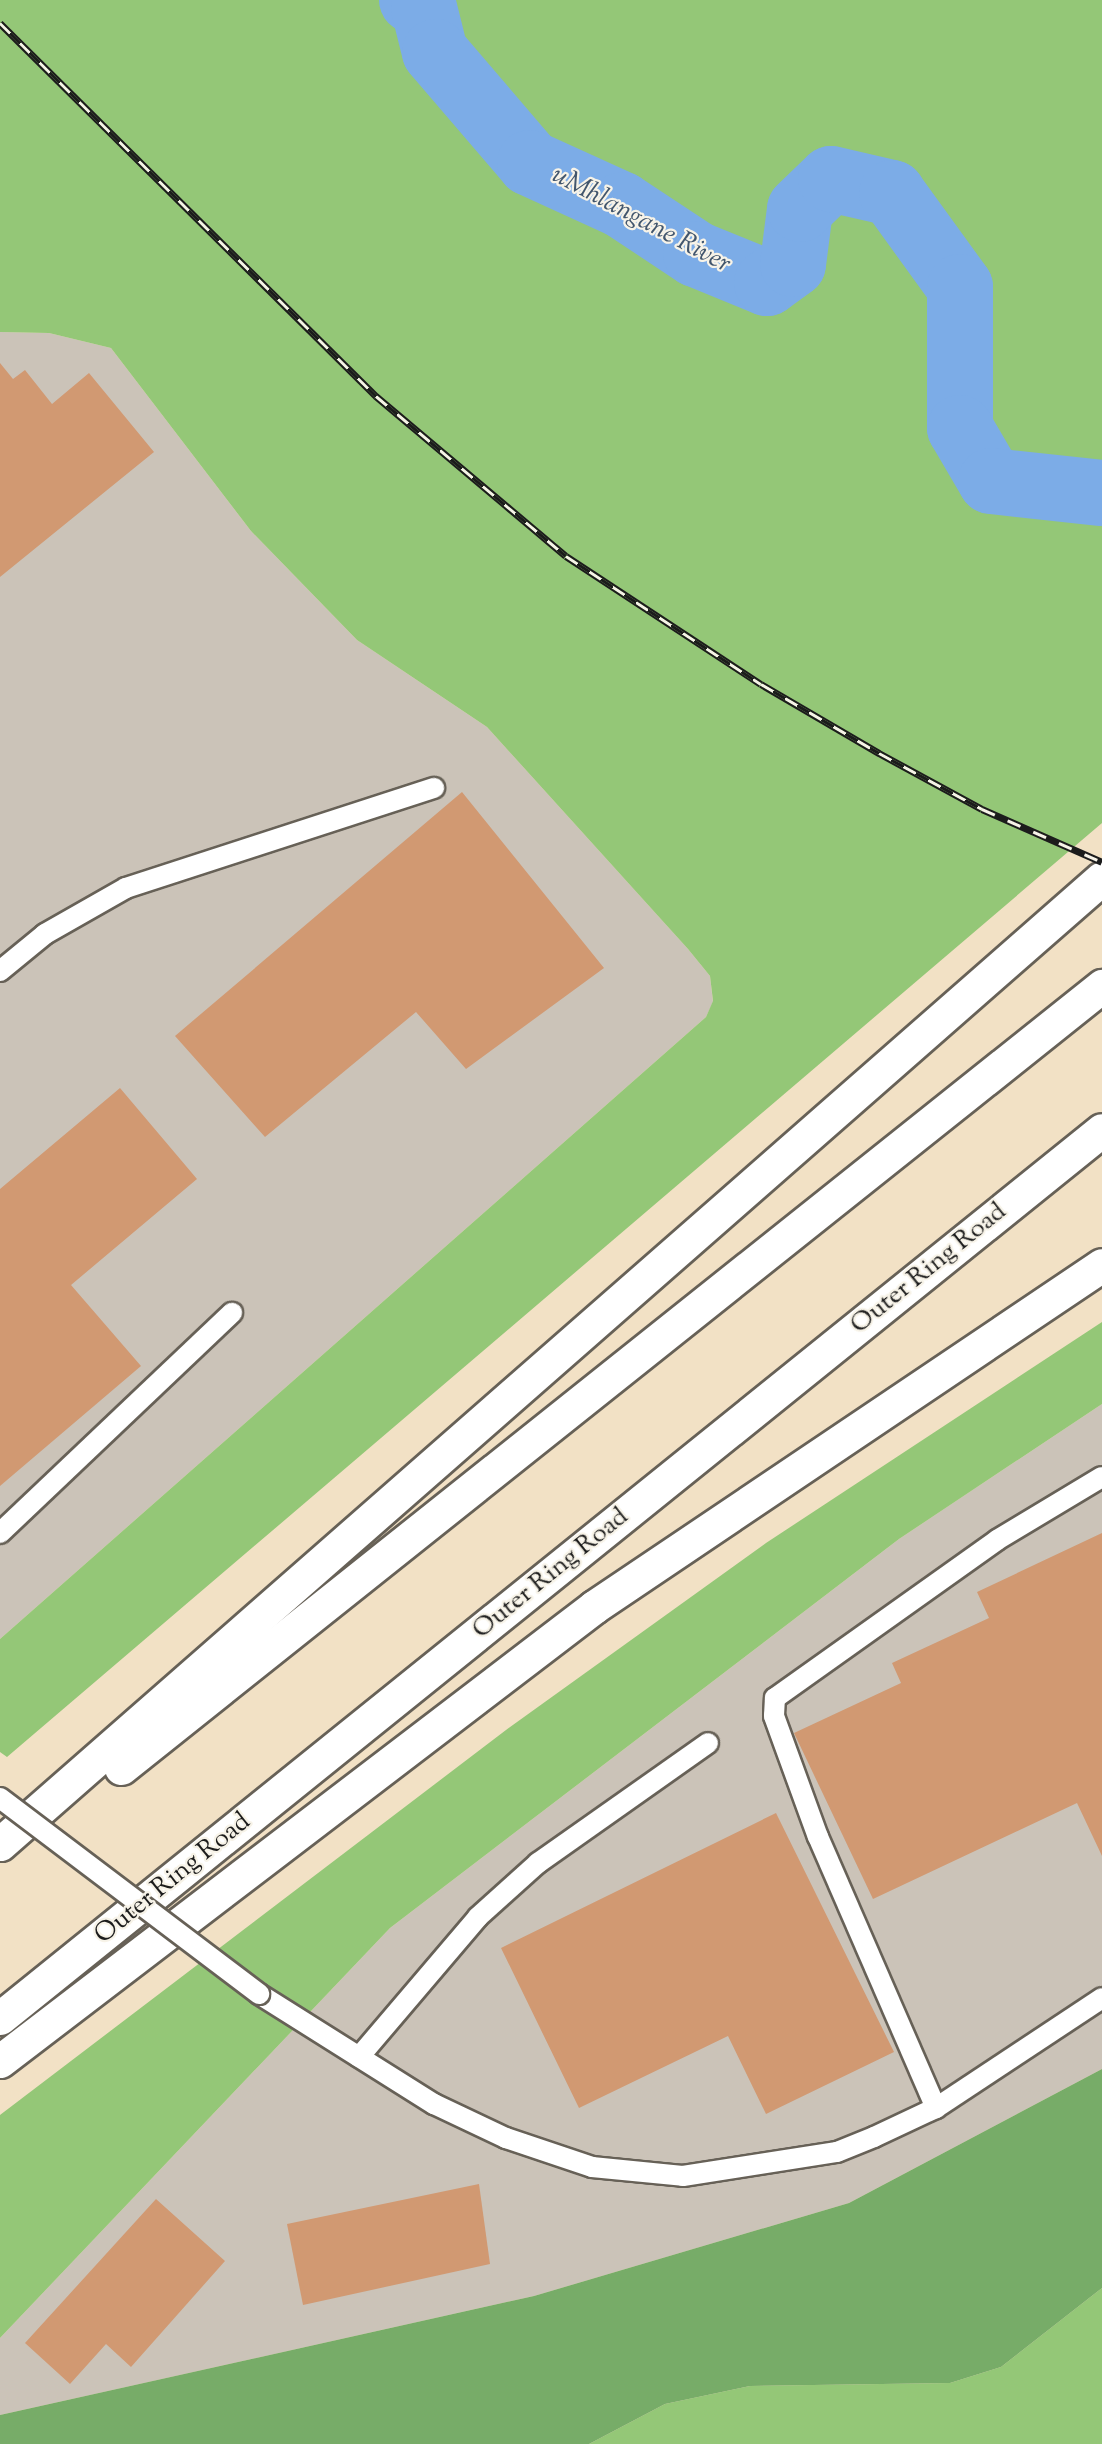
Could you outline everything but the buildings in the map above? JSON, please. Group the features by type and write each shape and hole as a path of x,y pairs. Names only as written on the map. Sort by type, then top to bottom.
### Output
{"highway":[{"path":"0,1844 1102,878"},
{"path":"0,1864 1102,986"},
{"name":"Outer Ring Road","path":"0,2018 1102,1130"},
{"path":"0,2061 594,1607 1102,1265"}],"lane":[{"path":"0,971 45,934 126,888 434,788"},
{"path":"0,1533 232,1313"},
{"path":"936,2108 818,1837 774,1716 777,1694 998,1540 1102,1477"},
{"path":"359,2057 478,1917 538,1863 708,1743"},
{"path":"0,1798 259,1994 434,2104 506,2138 592,2167 642,2175 683,2176 837,2152 936,2108 1102,1998"}],"shaded area":[{"path":"0,332 49,333 111,348 251,531 357,640 487,727 688,949 710,976 713,1002 706,1017 0,1639"},
{"path":"1102,1404 1102,2069 849,2203 534,2296 0,2415 0,2338 390,1928 899,1539"}],"green space":[{"path":"0,0 1102,0 1102,823 7,1757 0,1752 0,1639 706,1017 713,1001 710,976 688,949 487,727 357,640 251,531 111,348 49,333 0,332"},
{"path":"1102,1322 1102,1404 899,1539 390,1928 0,2338 0,2115 506,1730 766,1543"},
{"path":"1102,2069 1102,2288 1001,2367 950,2383 750,2386 665,2404 589,2444 0,2444 0,2415 534,2296 849,2203"},
{"path":"1102,2288 1102,2444 589,2444 665,2404 750,2386 950,2383 1001,2367"}],"waterway":[{"name":"uMhlangane River","path":"412,0 424,8 435,52 530,163 622,205 696,254 767,283 793,264 800,209 831,179 892,193 960,287 960,428 991,481 1102,493"}],"railway":[{"path":"0,23 376,396 566,556 761,684 879,753 982,809 1102,862"}]}
